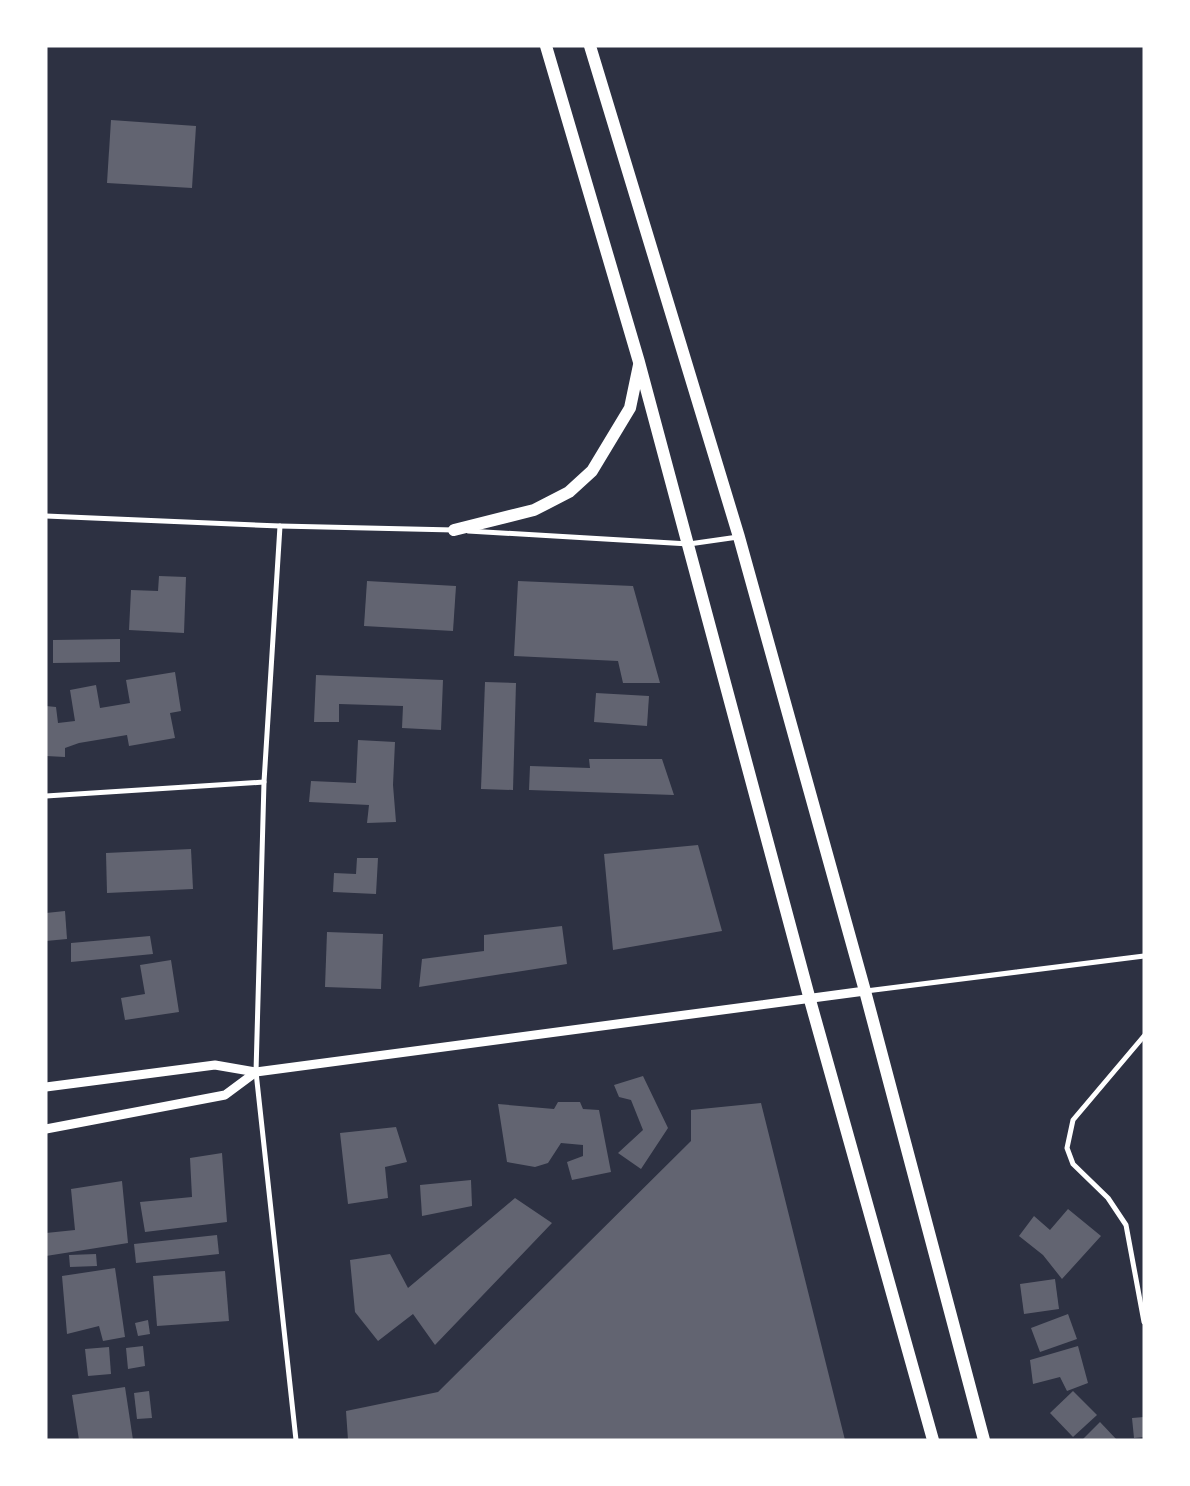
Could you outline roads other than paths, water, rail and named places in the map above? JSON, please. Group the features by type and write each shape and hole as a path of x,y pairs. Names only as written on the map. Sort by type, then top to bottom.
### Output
{"main road":[{"path":"546,46 639,362 810,1000 934,1440"},
{"path":"590,46 739,537 865,991 984,1438"},
{"path":"454,530 534,510 568,492 592,471 630,408 639,362"}],"street":[{"path":"46,516 280,526 454,530 689,544 739,537"},
{"path":"280,526 264,782 256,1072 296,1440"},
{"path":"46,796 264,782"},
{"path":"46,1087 215,1065 256,1072 1144,956"},
{"path":"1144,1036 1073,1120 1067,1148 1074,1164 1108,1198 1126,1226 1144,1322"},
{"path":"46,1129 225,1095 256,1072"}]}
